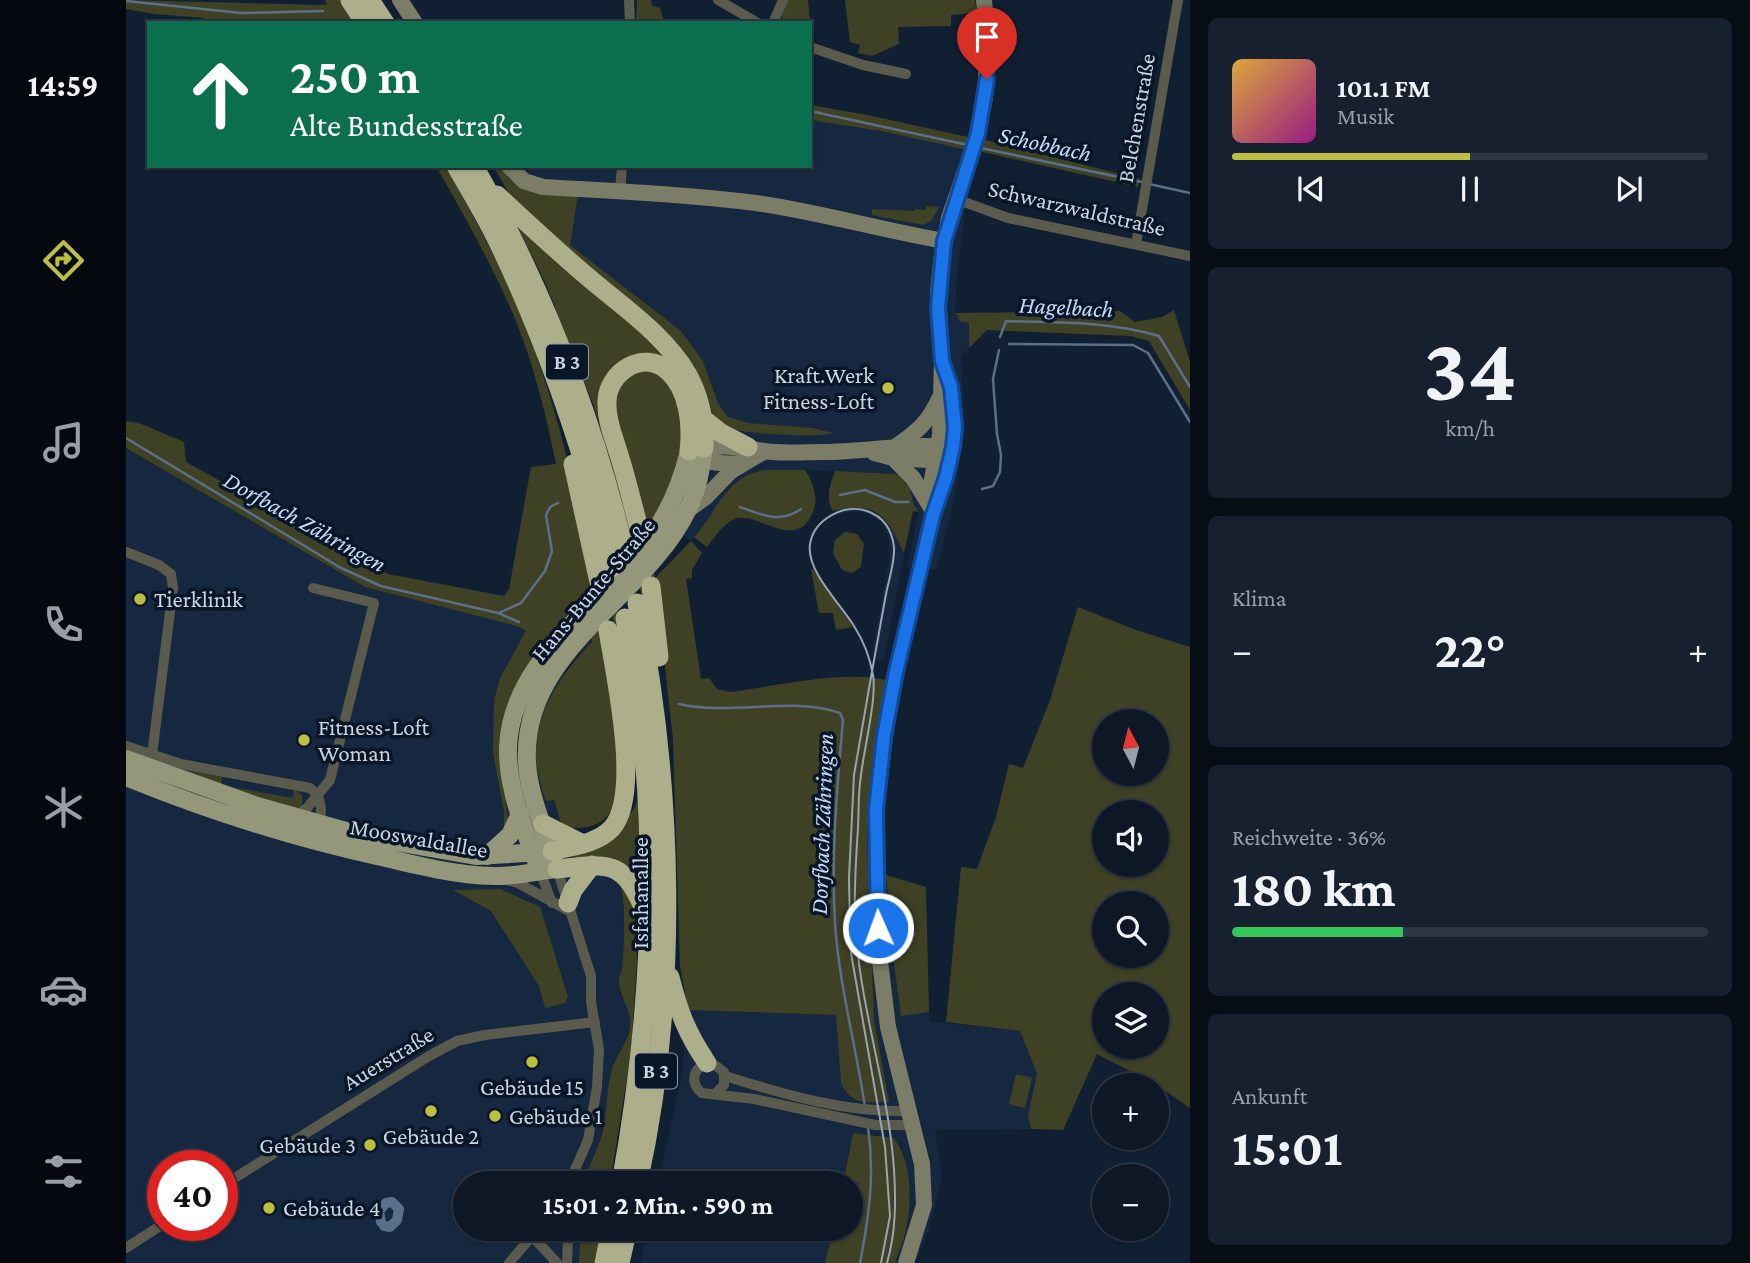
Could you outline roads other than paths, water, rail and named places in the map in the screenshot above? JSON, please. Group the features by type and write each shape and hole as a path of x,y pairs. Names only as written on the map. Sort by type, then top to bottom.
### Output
{"highway":[{"path":"350,0 364,21"},
{"path":"370,0 383,21"},
{"name":"B 3","path":"457,168 494,234 527,305 563,397 569,449 613,567 600,455 541,299 508,228 478,174"},
{"path":"478,174 550,246 662,341 689,377 697,396 702,418 696,453"},
{"path":"641,536 608,416 608,390 620,371 641,363 659,365 667,370 676,380 686,404 696,453"},
{"path":"702,418 753,454"},
{"path":"651,586 660,660 654,699"},
{"name":"Isfahanallee","path":"623,1171 643,1039 650,923 649,834 631,610 654,699 664,838 665,959 657,1059 640,1171"},
{"path":"545,861 603,835 611,828 621,811 626,794 627,766 608,630"},
{"path":"543,824 583,844"},
{"path":"545,861 610,867 624,874 637,893 650,923"},
{"path":"564,906 592,865"},
{"path":"665,959 683,1023 690,1039 708,1063"},
{"path":"604,1263 608,1241"},
{"path":"620,1263 625,1241"}],"main road":[{"name":"Hans-Bunte-Straße","path":"670,524 688,510 696,489 696,453"},
{"name":"Hans-Bunte-Straße","path":"545,861 520,814 509,763 509,737 519,700 533,673 549,651 640,578 670,524 675,494 696,453"},
{"name":"Hans-Bunte-Straße","path":"545,861 543,824 527,763 529,728 549,677 582,625"},
{"name":"Mooswaldallee","path":"126,759 294,818 317,833 367,837 447,853 545,861"},
{"name":"Mooswaldallee","path":"126,777 188,801 317,833 428,867 494,876 545,861"},
{"path":"487,856 510,835 520,814"}],"street":[{"path":"400,0 414,21"},
{"path":"629,0 630,21"},
{"path":"718,0 755,21"},
{"path":"774,21 783,0"},
{"path":"945,454 938,293 944,241 974,144 987,79 988,45 984,0"},
{"path":"1178,1 1190,4"},
{"name":"Belchenstraße","path":"1136,244 1178,1"},
{"path":"812,48 863,65 906,74"},
{"path":"511,168 524,181 543,187 670,194 755,203 837,217 944,241"},
{"path":"620,192 622,168"},
{"name":"Schwarzwaldstraße","path":"956,199 1008,218 1190,256"},
{"path":"906,1263 924,1205 922,1164 888,1027 879,953 876,810 891,696 921,568 930,509 955,427 951,387 942,361"},
{"path":"894,452 927,421 942,391"},
{"path":"696,453 869,451 945,454"},
{"path":"894,452 913,478 930,509"},
{"path":"688,510 706,497 730,471 753,454"},
{"path":"126,552 159,565 171,574 173,588 152,755"},
{"name":"Mooswaldallee","path":"294,818 307,808 330,780 374,603 313,588"},
{"path":"126,746 181,764 310,788 319,794"},
{"name":"Mooswaldallee","path":"317,833 321,803 319,794"},
{"name":"Hans-Bunte-Straße","path":"545,861 564,906"},
{"name":"Hans-Bunte-Straße","path":"545,861 591,976 591,1002 599,1064 588,1140 574,1171"},
{"path":"494,876 518,883 564,906"},
{"name":"Auerstraße","path":"238,1176 457,1041 496,1033 595,1021"},
{"path":"708,1063 717,1065 725,1076 779,1092 858,1110 912,1118 875,1125 775,1103 702,1093 693,1079 697,1069 708,1063"},
{"path":"715,1094 724,1085 725,1076"},
{"path":"126,1248 147,1234"},
{"path":"509,1263 529,1241"},
{"path":"542,1241 557,1263"},
{"path":"567,1263 569,1241"}],"waterway":[{"name":"Schobbach","path":"126,1 241,13 323,11"},
{"name":"Schobbach","path":"812,111 968,145"},
{"name":"Schobbach","path":"981,148 1142,182"},
{"name":"Schobbach","path":"1149,184 1190,193"},
{"name":"Hagelbach","path":"1000,337 1006,321 1102,325 1140,331 1159,336 1190,387"},
{"path":"1009,344 1133,345 1148,353 1190,422"},
{"name":"Hagelbach","path":"982,489 993,486 1000,472 1001,455 993,379 999,350"},
{"name":"Dorfbach Zähringen","path":"126,438 341,568 381,586 498,613 519,622"},
{"name":"Hagelbach","path":"840,495 865,490 895,502 908,502"},
{"name":"Hagelbach","path":"499,613 521,603 545,571 552,551 546,515 550,507 558,503"},
{"name":"Hagelbach","path":"740,507 771,517 786,516 801,509"},
{"name":"Dorfbach Zähringen","path":"679,704 720,708 802,706 840,713 843,720 834,847 835,923 840,969 865,1107"},
{"name":"Dorfbach Zähringen","path":"860,1263 870,1196 868,1127"},
{"path":"381,1222 379,1211 386,1203 392,1202 399,1209 397,1220 390,1227 384,1226"}],"tram line":[{"path":"881,1263 890,1216 885,1147 851,953 849,878 854,775 871,677 873,667 877,646 886,594 893,565 894,547 889,530 878,517 867,511 849,509 824,520 813,535 810,554 818,576 860,637 868,656 872,669 873,675 872,710 859,788 855,918 857,949 886,1106 894,1169 895,1216 887,1263"}],"place":[{"name":"Kraft.Werk Fitness-Loft","path":"888,388"},
{"name":"Tierklinik","path":"140,599"},
{"name":"Fitness-Loft Woman","path":"304,740"},
{"name":"Gebäude 15","path":"532,1062"},
{"name":"Gebäude 2","path":"431,1111"},
{"name":"Gebäude 1","path":"495,1116"},
{"name":"Gebäude 3","path":"370,1145"},
{"name":"Gebäude 4","path":"269,1208"}]}
